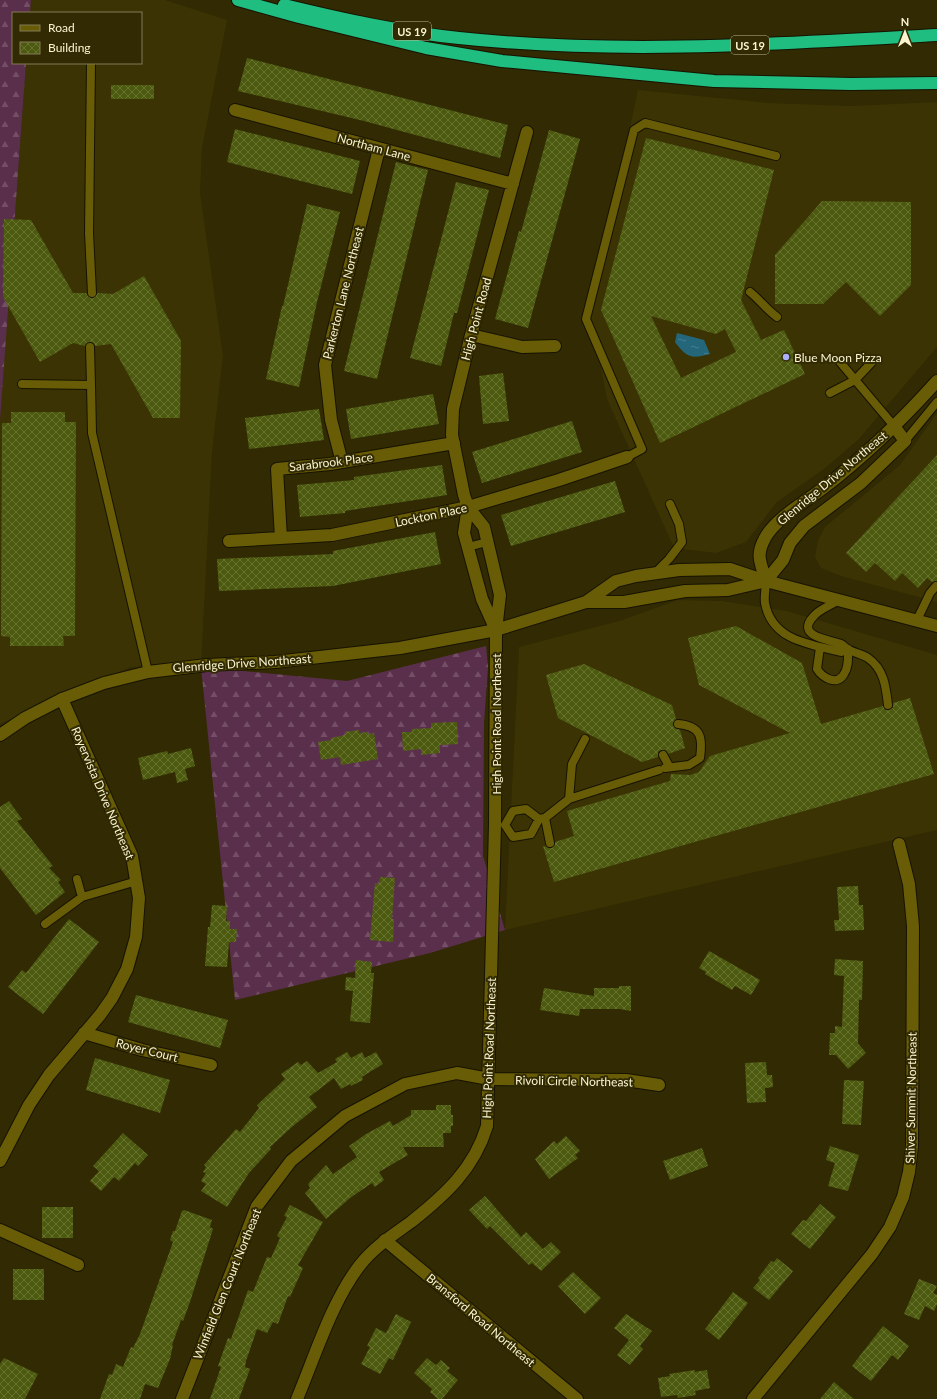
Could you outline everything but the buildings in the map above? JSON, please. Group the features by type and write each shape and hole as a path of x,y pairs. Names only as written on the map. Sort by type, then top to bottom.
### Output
{"highway":[{"path":"238,0 299,17 419,46 510,62 714,81 851,84 937,83"},
{"name":"US 19","path":"263,0 361,23 458,38 563,46 709,46 937,35"}],"street":[{"name":"Northam Lane","path":"235,110 513,184"},
{"name":"High Point Road","path":"496,630 482,599 464,533 468,508 454,444 453,409 471,335 527,132"},
{"name":"Parkerton Lane Northeast","path":"342,462 331,420 325,365 379,149"},
{"path":"471,335 522,347 555,346"},
{"name":"Glenridge Drive Northeast","path":"766,581 758,554 765,537 786,515 822,489 894,426 937,381"},
{"path":"894,426 905,441"},
{"name":"Glenridge Drive Northeast","path":"766,581 783,560 790,543 804,526 861,483 905,441"},
{"name":"Sarabrook Place","path":"281,538 278,469 342,462 454,444"},
{"name":"Lockton Place","path":"228,541 332,535 468,508 559,480 626,457"},
{"name":"High Point Road","path":"468,508 484,527 500,595 496,630"},
{"path":"586,602 616,581 656,572 730,569 766,581 937,626"},
{"path":"586,602 624,602 685,591 728,590 766,581"},
{"name":"Glenridge Drive Northeast","path":"0,735 24,718 62,699 104,683 148,672 207,665 275,662 407,647 496,630 586,602"},
{"name":"High Point Road Northeast","path":"297,1399 340,1296 360,1265 385,1240 435,1201 472,1162 481,1146 487,1126 500,825 496,630"},
{"name":"Royervista Drive Northeast","path":"0,1161 11,1136 48,1075 112,998 127,969 136,937 138,919 137,881 132,856 62,699"},
{"name":"Shiver Summit Northeast","path":"753,1399 872,1254 890,1227 902,1197 909,1172 912,1146 913,926 909,884 899,844"},
{"name":"Royer Court","path":"84,1032 142,1050 211,1065"},
{"name":"Winfield Glen Court Northeast","path":"182,1399 257,1206 291,1161 345,1116 405,1084 456,1073 489,1079"},
{"name":"Rivoli Circle Northeast","path":"489,1079 626,1080 659,1085"},
{"path":"0,1230 78,1265"},
{"name":"Bransford Road Northeast","path":"385,1240 577,1399"}],"lane":[{"path":"91,64 89,233 92,293"},
{"path":"626,457 642,449 586,319 634,130 645,123 776,156"},
{"path":"750,292 758,298 764,308 777,317"},
{"path":"90,347 92,432 148,672"},
{"path":"840,362 894,426"},
{"path":"830,393 854,380 872,362"},
{"path":"22,384 91,385"},
{"path":"905,441 937,402"},
{"path":"656,572 682,542 679,524 670,504"},
{"path":"468,547 487,542"},
{"path":"766,581 766,603 775,627 795,640 841,652 848,649"},
{"path":"917,620 930,593 936,586"},
{"path":"839,600 814,615 811,618 809,629 816,637 843,644 848,649 868,657 883,675 888,705"},
{"path":"820,647 817,668 822,676 829,679 838,680 844,675 847,669 848,649"},
{"path":"550,843 542,818 526,809 514,811 500,825 514,837 531,834 542,818 569,798 664,768 689,765 700,758 702,743 698,731 689,725 678,724"},
{"path":"569,798 572,764 585,738"},
{"path":"663,755 664,768"},
{"path":"77,879 82,897"},
{"path":"45,924 82,897 137,881"}],"shaded area":[{"path":"31,0 165,0 227,20 202,148 200,192 223,356 212,452 201,666 131,667 0,724 0,421 26,64 142,64 142,12 30,12"},
{"path":"638,90 768,103 850,106 937,102 937,347 858,440 824,469 777,502 746,542 716,553 674,548 607,399 590,313"},
{"path":"937,413 937,602 841,576 821,568 815,557 818,540 825,527 900,465"},
{"path":"678,600 722,601 787,611 937,655 937,830 505,930 519,647 619,621"}],"green space":[{"path":"0,0 31,0 30,12 12,12 12,64 26,64 0,421"},
{"path":"486,646 488,667 484,723 483,856 505,930 430,953 235,1000 201,667 347,681"}],"water":[{"path":"677,333 704,340 710,354 694,357 686,354 675,342"}],"place":[{"name":"Blue Moon Pizza","path":"786,357"}]}
